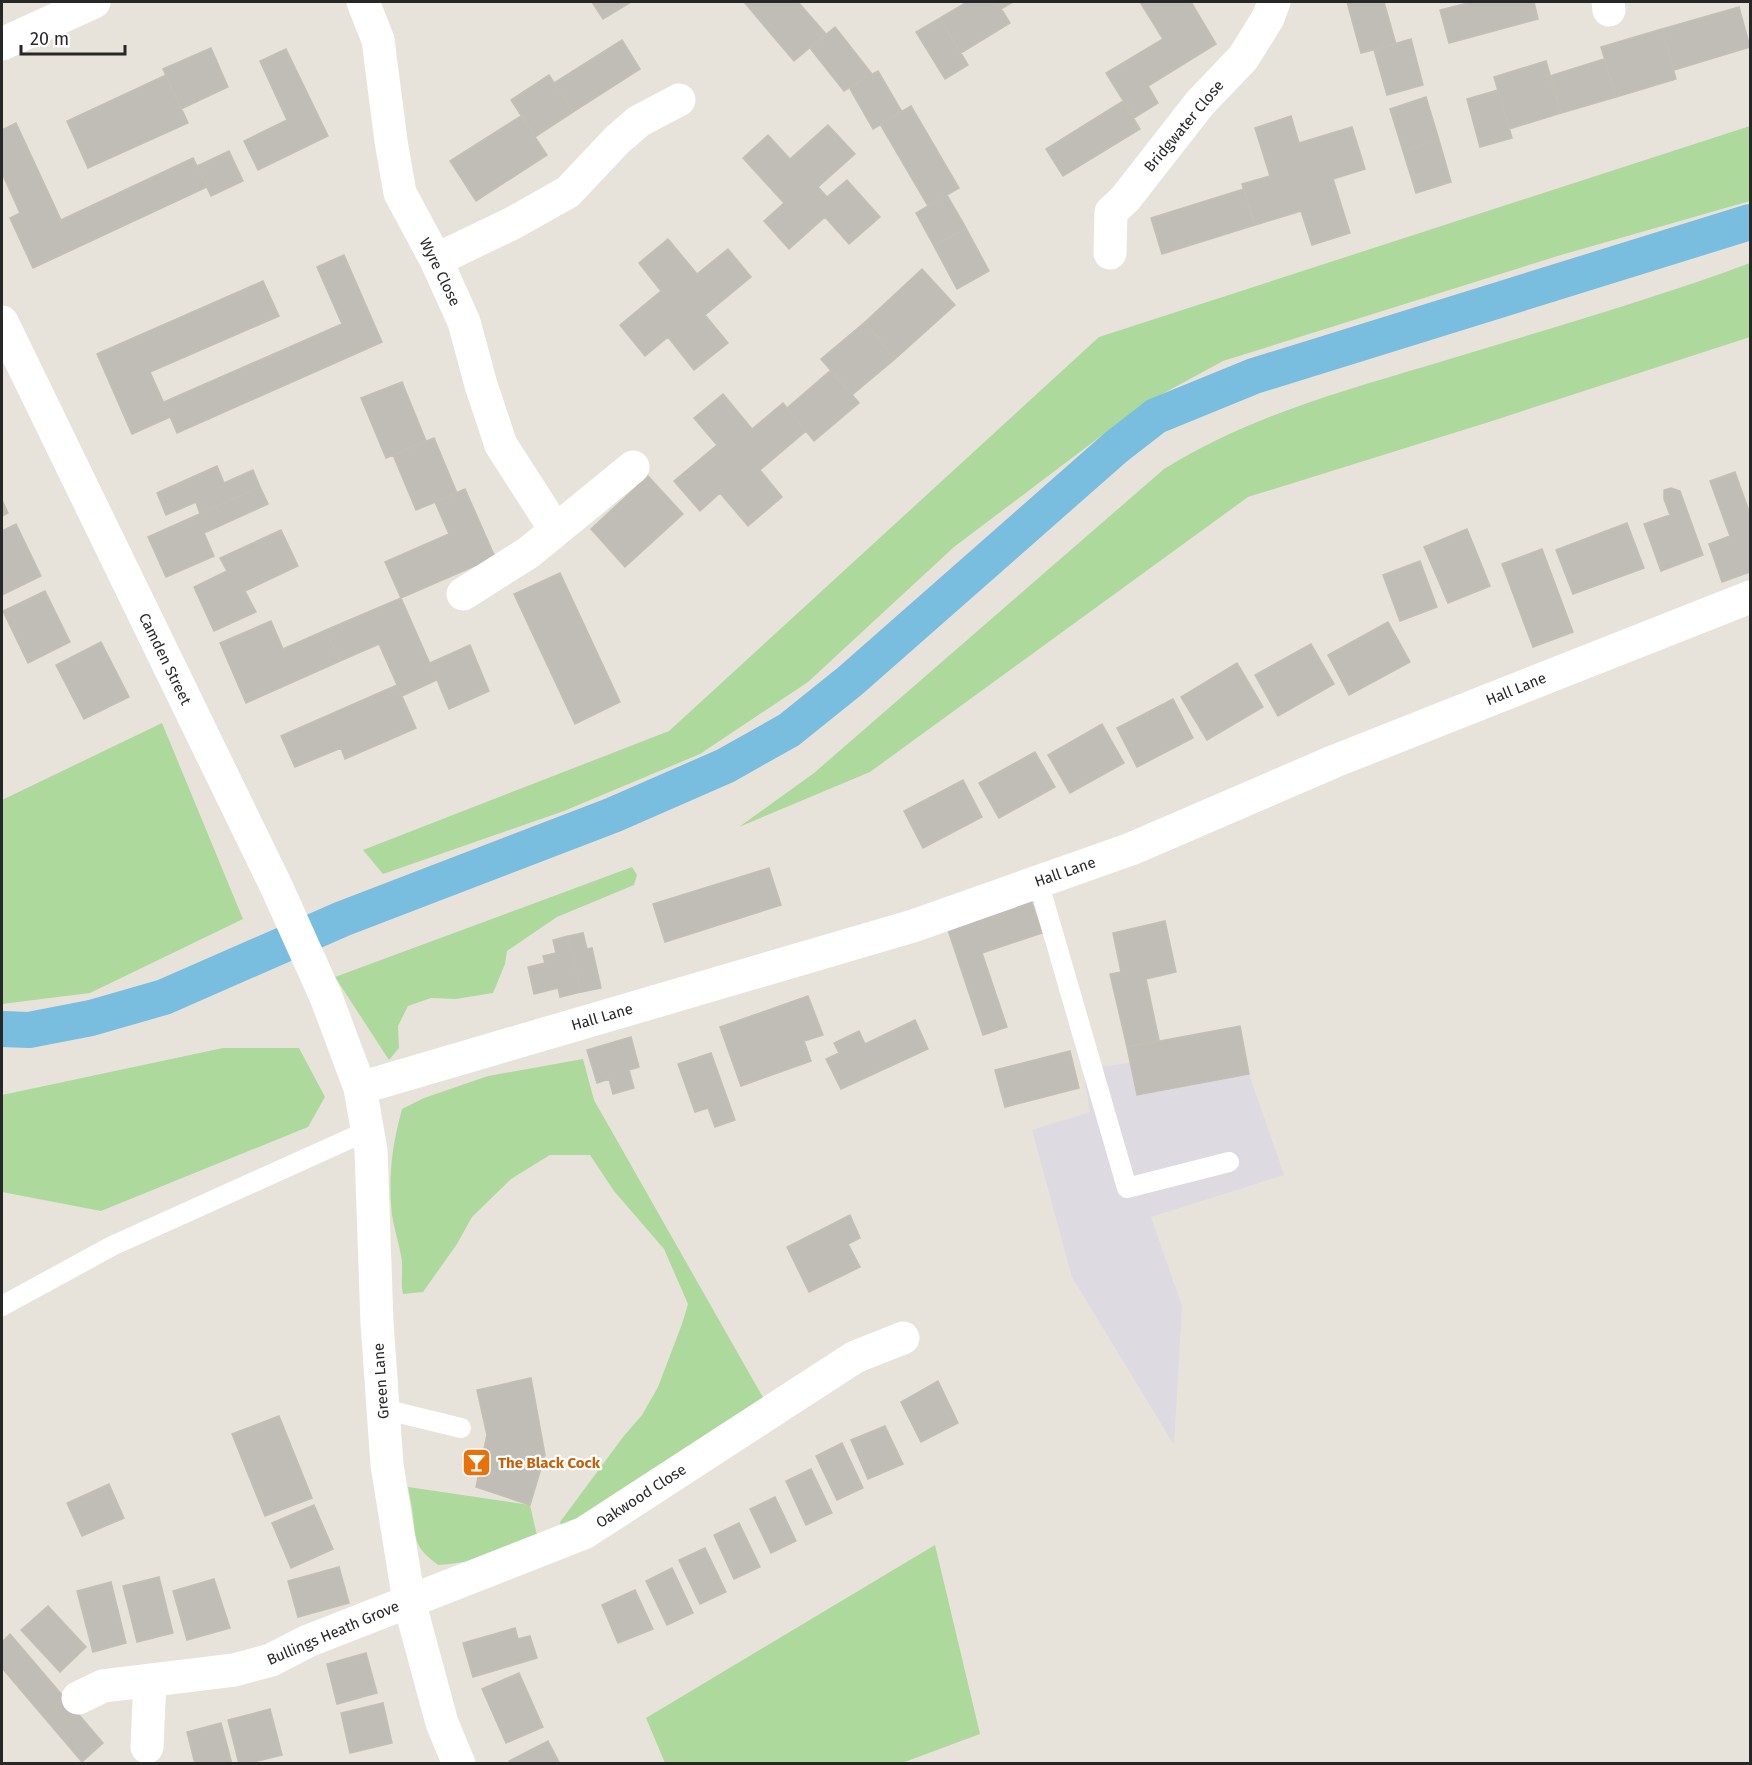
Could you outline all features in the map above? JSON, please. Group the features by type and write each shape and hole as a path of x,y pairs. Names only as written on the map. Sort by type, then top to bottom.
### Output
{"street":[{"path":"2,44 94,2"},
{"name":"Wyre Close","path":"363,2 378,40 400,193 436,260 464,322 481,385 501,445 555,529"},
{"name":"Bridgwater Close","path":"1110,254 1111,212 1125,199 1200,103 1243,58 1268,18 1274,2"},
{"path":"436,260 511,224 568,192 639,120 679,100"},
{"name":"Camden Street","path":"2,322 277,888 326,997"},
{"path":"463,594 528,554 555,529 633,467"},
{"name":"Hall Lane","path":"360,1088 913,926 1131,849 1335,761 1750,597"},
{"name":"Green Lane","path":"326,997 360,1088 371,1150 377,1323 387,1465 409,1601 442,1723 459,1764"},
{"name":"Oakwood Close","path":"409,1601 584,1533 848,1346 903,1338"},
{"name":"Bullings Heath Grove","path":"78,1698 104,1686 234,1670 271,1660 308,1641 409,1601"},
{"path":"147,1747 150,1680"}],"lane":[{"path":"1038,881 1127,1188 1229,1162"},
{"path":"2,1306 112,1246 367,1131"},
{"path":"383,1409 461,1428"}],"shaded area":[{"path":"1130,1063 1137,1095 1249,1074 1284,1175 1151,1217 1182,1306 1174,1445 1072,1277 1032,1130 1090,1112 1083,1069"}],"green space":[{"path":"1750,126 1750,201 1561,255 1223,361 1142,405 954,547 808,682 700,754 564,811 383,874 363,850 669,731 1099,337"},
{"path":"1750,263 1750,337 1248,497 870,772 739,827 814,773 1164,469 1196,451 1260,421 1327,396 1631,304"},
{"path":"162,723 243,919 90,993 2,1004 2,800"},
{"path":"632,867 637,875 634,885 557,917 507,951 505,964 493,993 456,999 431,998 408,1006 398,1026 399,1048 389,1060 335,977"},
{"path":"223,1048 299,1048 325,1097 308,1127 101,1211 2,1192 2,1095"},
{"path":"583,1059 594,1100 765,1401 562,1529 560,1522 642,1415 658,1387 682,1324 688,1304 664,1249 614,1191 590,1155 550,1155 511,1179 472,1217 457,1244 423,1292 403,1294 402,1261 392,1215 391,1174 393,1149 402,1109 424,1098 488,1076"},
{"path":"408,1487 530,1505 538,1540 477,1559 438,1565 425,1554 418,1544"},
{"path":"935,1545 980,1734 902,1763 665,1763 646,1718"}],"building":[{"path":"592,2 631,2 603,19"},
{"path":"744,2 798,2 826,34 794,61"},
{"path":"967,2 997,2 1010,23 961,53 940,18"},
{"path":"997,2 1013,2 1001,9"},
{"path":"1140,2 1191,2 1216,44 1148,86 1158,103 1134,118 1106,73 1163,39"},
{"path":"1347,2 1384,2 1396,44 1361,53"},
{"path":"1472,2 1534,2 1538,19 1449,43 1440,10"},
{"path":"1739,7 1750,47 1674,70 1662,29"},
{"path":"940,18 968,65 945,79 916,32"},
{"path":"835,27 872,74 844,91 810,48"},
{"path":"1662,29 1676,79 1616,97 1601,47"},
{"path":"1411,39 1423,85 1387,95 1374,50"},
{"path":"622,40 640,69 573,112 554,83"},
{"path":"211,48 228,87 181,109 163,69"},
{"path":"286,49 328,136 258,170 244,141 287,120 260,61"},
{"path":"1604,59 1616,97 1561,113 1550,76"},
{"path":"1546,61 1561,113 1509,129 1494,77"},
{"path":"878,71 902,112 873,129 849,87"},
{"path":"166,75 188,123 88,168 67,121"},
{"path":"549,75 573,112 535,137 511,100"},
{"path":"1498,90 1512,138 1480,147 1467,99"},
{"path":"1426,97 1439,140 1403,151 1390,109"},
{"path":"1123,101 1140,129 1063,176 1046,149"},
{"path":"911,106 959,188 928,206 880,124"},
{"path":"521,116 547,155 476,201 450,161"},
{"path":"1291,116 1299,143 1352,127 1365,169 1333,179 1350,233 1312,245 1301,211 1255,225 1242,184 1270,176 1255,128"},
{"path":"16,123 61,220 193,158 207,187 33,268 10,218 20,213 2,173 2,130"},
{"path":"828,125 855,154 818,187 827,197 847,180 880,217 849,244 825,217 789,249 764,221 784,203 743,158 768,135 790,159"},
{"path":"1439,140 1451,182 1416,193 1403,151"},
{"path":"229,151 243,181 211,196 197,166"},
{"path":"1244,189 1255,225 1162,254 1151,218"},
{"path":"947,195 966,228 934,246 916,213"},
{"path":"966,228 989,271 957,289 934,246"},
{"path":"668,239 697,274 728,249 751,277 705,315 728,343 694,370 668,337 645,356 620,325 661,291 639,263"},
{"path":"344,255 382,342 177,433 164,402 342,324 317,267"},
{"path":"922,269 955,305 895,359 865,322"},
{"path":"263,281 279,316 150,372 170,417 132,434 97,354"},
{"path":"865,322 895,359 852,395 821,359"},
{"path":"831,370 859,403 814,441 787,408"},
{"path":"402,382 426,441 386,458 361,398"},
{"path":"723,394 752,429 783,403 806,431 760,470 782,497 748,526 720,493 700,511 674,481 717,445 694,418"},
{"path":"434,438 457,493 416,510 393,455"},
{"path":"217,466 224,483 253,470 260,487 200,514 196,502 166,515 157,493"},
{"path":"1735,472 1750,514 1750,572 1722,582 1709,544 1730,536 1710,481"},
{"path":"648,476 683,514 625,567 591,529"},
{"path":"260,487 268,504 204,533 214,556 166,577 148,537"},
{"path":"1671,488 1680,491 1703,555 1661,571 1644,524 1670,515 1664,499 1664,490"},
{"path":"465,489 495,557 401,598 385,562 449,534 435,502"},
{"path":"2,500 8,513 2,516"},
{"path":"1627,523 1644,568 1573,594 1556,550"},
{"path":"16,524 41,576 2,595 2,531"},
{"path":"1467,529 1490,586 1448,603 1424,547"},
{"path":"281,530 298,566 245,591 256,612 214,631 194,587 227,571 220,558"},
{"path":"1542,549 1573,632 1533,647 1502,564"},
{"path":"1420,561 1437,607 1400,621 1383,575"},
{"path":"560,573 620,702 575,724 514,594"},
{"path":"45,591 70,642 28,663 3,611"},
{"path":"401,598 437,680 402,696 379,644 340,661 326,630"},
{"path":"271,621 283,649 326,630 340,661 246,703 220,643"},
{"path":"1388,622 1410,662 1349,695 1328,655"},
{"path":"101,642 129,697 84,719 56,665"},
{"path":"1311,644 1334,684 1278,716 1255,675"},
{"path":"470,645 489,691 449,709 430,663"},
{"path":"1237,663 1263,707 1207,740 1181,697"},
{"path":"397,685 416,728 345,759 341,748 295,767 281,736"},
{"path":"1173,699 1193,738 1137,767 1117,728"},
{"path":"1102,724 1124,763 1070,793 1048,755"},
{"path":"1035,752 1055,787 999,818 979,783"},
{"path":"963,780 982,817 923,848 904,811"},
{"path":"769,868 781,905 665,942 653,904"},
{"path":"1031,899 1042,933 982,953 1007,1027 983,1035 947,927"},
{"path":"1165,921 1176,972 1146,979 1159,1040 1127,1047 1110,974 1121,972 1113,933"},
{"path":"583,933 587,949 592,948 601,988 581,992 568,936"},
{"path":"568,936 581,992 560,997 558,988 534,994 528,967 545,963 543,956 556,953 553,940"},
{"path":"808,996 823,1035 804,1041 811,1061 741,1086 720,1027"},
{"path":"915,1020 928,1049 841,1089 826,1059 839,1053 834,1043 859,1031 865,1044"},
{"path":"1240,1026 1249,1074 1137,1095 1127,1047"},
{"path":"631,1037 639,1067 629,1070 634,1088 613,1094 609,1079 597,1083 587,1050"},
{"path":"1070,1051 1079,1088 1005,1107 995,1070"},
{"path":"711,1053 735,1120 715,1127 708,1108 695,1112 678,1064"},
{"path":"850,1215 860,1238 848,1244 860,1267 809,1292 787,1247"},
{"path":"531,1378 545,1455 530,1505 476,1487 487,1435 477,1390"},
{"path":"938,1381 958,1423 921,1442 901,1402"},
{"path":"279,1416 312,1498 265,1516 232,1434"},
{"path":"885,1426 903,1464 868,1479 851,1440"},
{"path":"842,1443 863,1488 837,1500 816,1456"},
{"path":"811,1469 832,1513 806,1525 786,1481"},
{"path":"109,1484 124,1518 82,1536 67,1503"},
{"path":"775,1497 796,1541 771,1553 750,1509"},
{"path":"314,1505 333,1549 291,1568 272,1523"},
{"path":"739,1523 760,1567 734,1579 714,1535"},
{"path":"705,1548 726,1592 700,1604 679,1560"},
{"path":"339,1567 349,1603 298,1617 288,1581"},
{"path":"672,1568 693,1613 667,1625 646,1581"},
{"path":"159,1577 173,1633 137,1642 123,1586"},
{"path":"214,1579 230,1628 187,1640 173,1591"},
{"path":"111,1582 126,1643 93,1652 77,1591"},
{"path":"635,1590 653,1629 618,1643 602,1605"},
{"path":"48,1606 86,1647 60,1672 21,1630"},
{"path":"515,1628 518,1639 530,1636 537,1658 473,1677 463,1643"},
{"path":"10,1634 103,1743 82,1762 2,1668 2,1642"},
{"path":"366,1653 377,1693 337,1704 327,1664"},
{"path":"519,1673 543,1727 506,1743 482,1689"},
{"path":"383,1703 392,1743 350,1753 341,1713"},
{"path":"270,1709 282,1755 239,1764 228,1720"},
{"path":"221,1723 232,1764 195,1764 187,1732"},
{"path":"548,1741 560,1764 511,1764 509,1761"}],"waterway":[{"path":"2,1029 29,1030 91,1018 164,997 342,919 613,815 725,766 789,730 850,681 1116,447 1156,416 1254,376 1750,222"}],"place":[{"name":"The Black Cock","path":"477,1463"}]}
